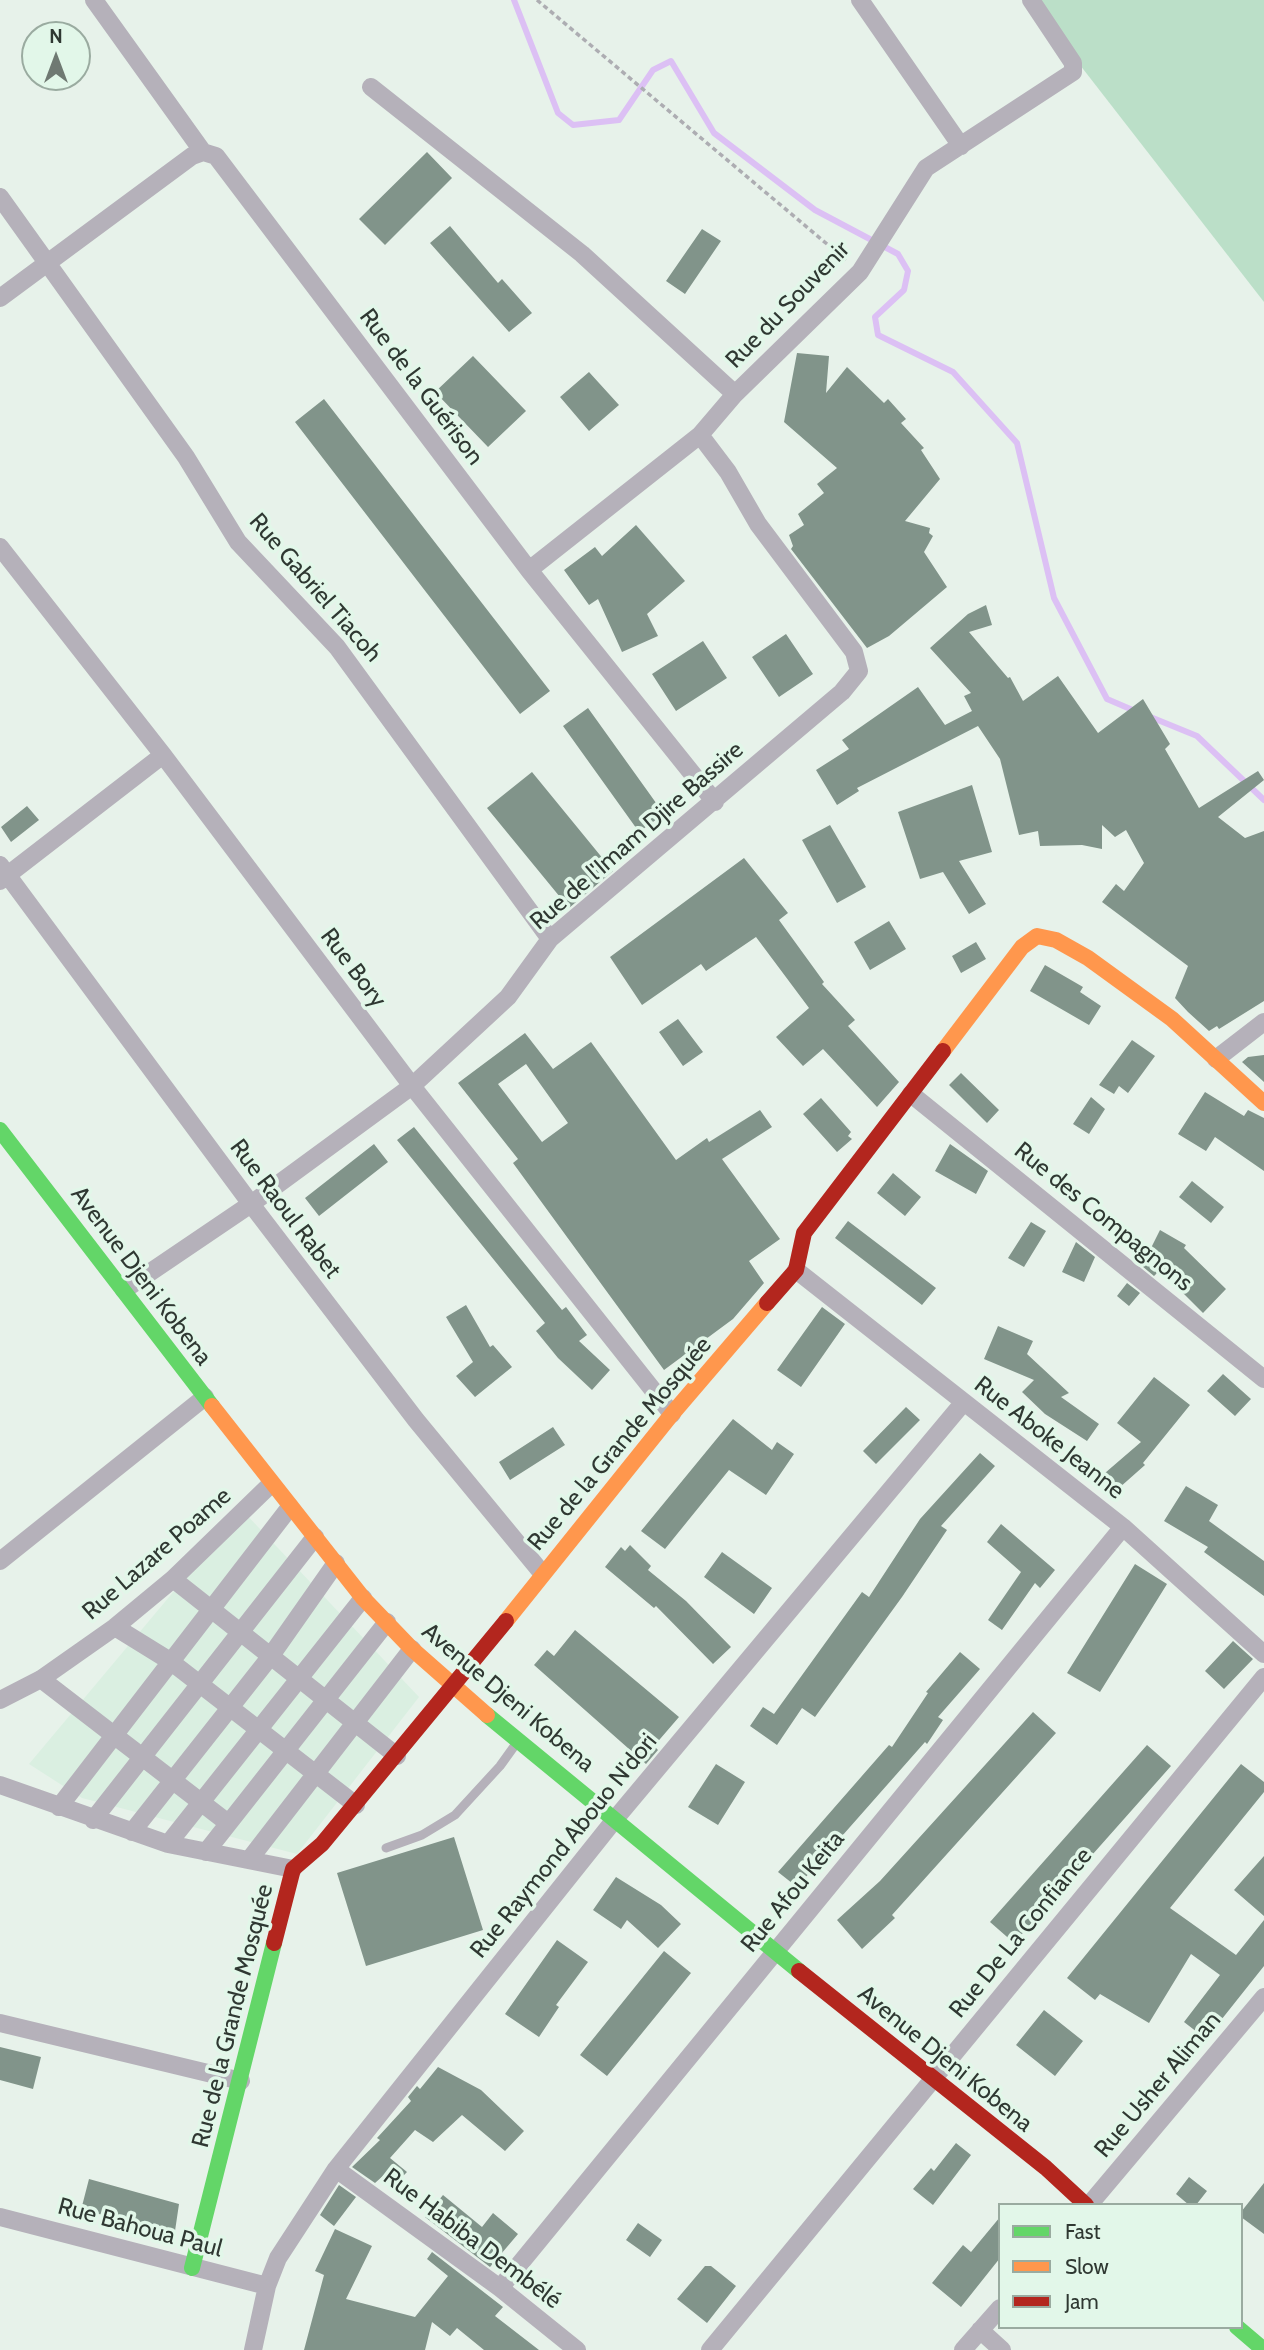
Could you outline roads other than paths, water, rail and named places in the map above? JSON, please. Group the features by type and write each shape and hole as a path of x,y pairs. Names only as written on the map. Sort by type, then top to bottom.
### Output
{"street":[{"name":"Rue de la Guérison","path":"94,0 203,152 216,156 529,570 715,802"},
{"path":"860,0 961,146"},
{"name":"Rue du Souvenir","path":"529,570 700,435 735,394 860,272 926,168 1073,72 1073,63 1031,0"},
{"path":"371,87 582,254 735,394"},
{"path":"0,298 192,156 203,152"},
{"name":"Rue Gabriel Tiacoh","path":"0,197 187,457 238,542 337,647 550,939"},
{"name":"Rue de l'Imam Djire Bassire","path":"124,1290 251,1204 412,1086 508,997 550,939 842,692 859,671 854,652 758,524 728,472 700,435"},
{"name":"Rue Bory","path":"0,547 163,755 412,1086 672,1414"},
{"path":"2,874 163,755"},
{"name":"Rue Raoul Rabet","path":"2,874 416,1420 542,1573"},
{"name":"Rue de la Grande Mosquée","path":"192,2268 293,1869 322,1844 356,1805 672,1414 796,1270 804,1233 1023,947 1037,936 1056,940 1087,958 1172,1019 1264,1103"},
{"path":"1216,1059 1264,1022"},
{"name":"Rue des Compagnons","path":"911,1094 1264,1379"},
{"name":"Avenue Djeni Kobena","path":"0,1130 271,1484 363,1598 412,1649 451,1685 616,1818 775,1952 1046,2168 1085,2203"},
{"name":"Rue Aboke Jeanne","path":"796,1270 1123,1527 1264,1654"},
{"path":"0,1561 205,1397"},
{"name":"Rue Raymond Abouo N'dori","path":"253,2350 267,2286 278,2258 336,2169 616,1818 963,1403"},
{"name":"Rue Lazare Poame","path":"0,1700 41,1679 115,1627 173,1578 271,1484"},
{"path":"59,1807 113,1733 290,1507"},
{"name":"Rue Afou Keita","path":"500,2288 1123,1527"},
{"path":"93,1820 315,1538"},
{"path":"132,1832 270,1657 336,1563"},
{"path":"173,1578 211,1611 397,1756"},
{"path":"168,1844 363,1598"},
{"path":"206,1852 387,1622"},
{"path":"115,1627 170,1661 356,1805"},
{"path":"249,1860 412,1649"},
{"name":"Rue De La Confiance","path":"710,2350 1264,1677"},
{"path":"41,1679 228,1823"},
{"path":"0,1785 93,1820 168,1844 293,1869"},
{"name":"Rue Usher Aliman","path":"1089,2203 1264,1997"},
{"path":"0,2023 241,2081"},
{"name":"Rue Habiba Dembélé","path":"336,2169 500,2288 577,2350"},
{"name":"Rue Bahoua Paul","path":"0,2217 267,2286"},
{"path":"963,2350 998,2310"},
{"path":"1239,2329 1263,2348"},
{"path":"980,2330 1002,2350"}],"lane":[{"path":"386,1849 422,1835 455,1815 500,1766 519,1740"}],"waterway":[{"path":"514,0 558,113 573,125 619,120 653,70 671,61 714,133 815,210 898,254 908,271 904,290 875,317 878,335 953,372 1017,443 1054,598 1107,699 1135,711"},
{"path":"1148,716 1197,736 1264,800"}]}
